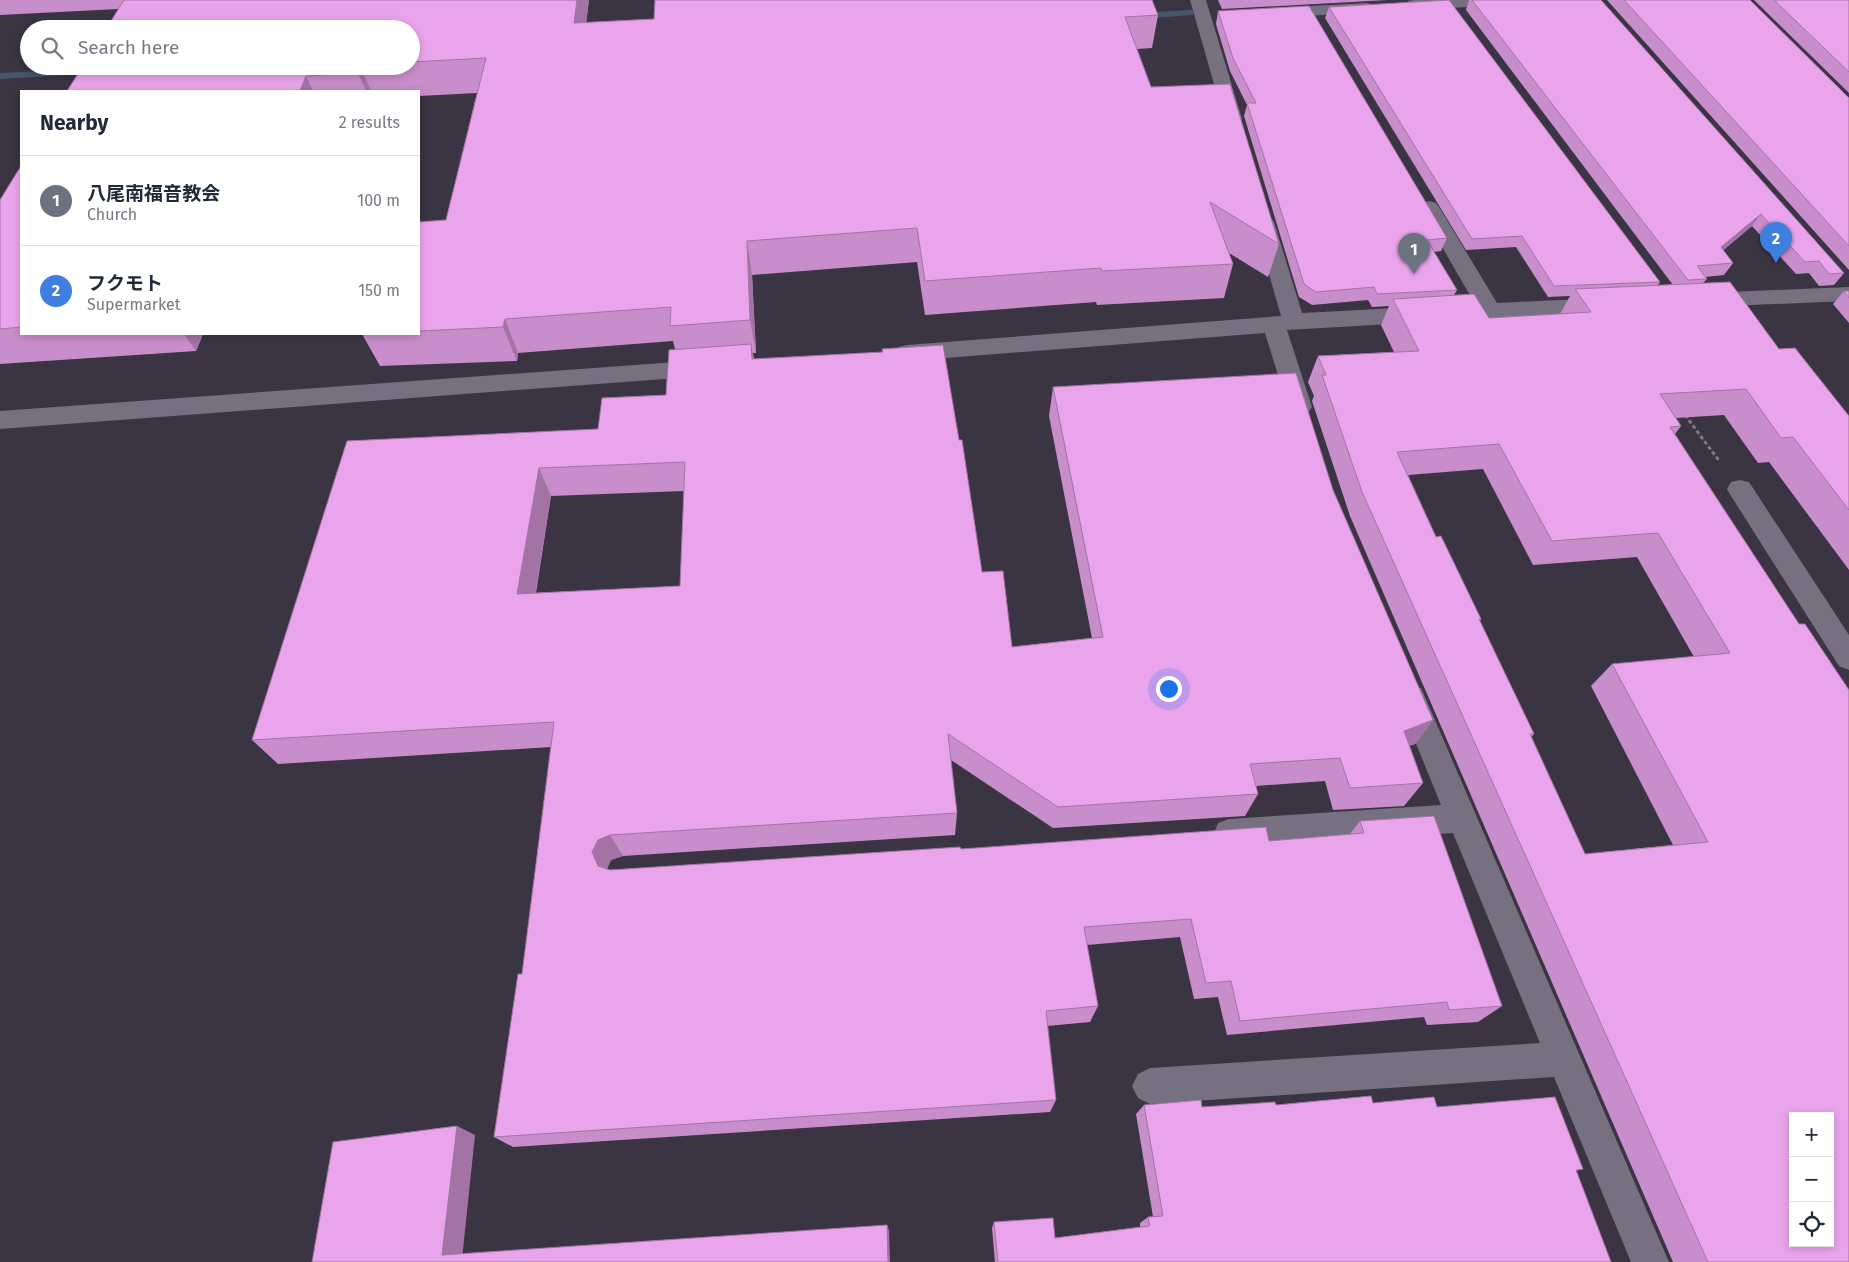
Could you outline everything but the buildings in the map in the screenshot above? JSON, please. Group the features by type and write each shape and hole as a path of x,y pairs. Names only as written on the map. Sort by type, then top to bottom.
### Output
{"street":[{"path":"1402,5 1449,1 1505,0"},
{"path":"1449,1 1462,18"},
{"path":"1262,14 1311,11 1332,5 1383,7"},
{"path":"1201,9 1222,17"},
{"path":"1201,9 1240,141"},
{"path":"1311,11 1322,28"},
{"path":"1418,190 1490,309"},
{"path":"1259,207 1309,435"},
{"path":"1682,301 1847,286"},
{"path":"886,354 1490,309 1626,304"},
{"path":"0,420 727,366"},
{"path":"1740,489 1849,658"},
{"path":"1401,672 1650,1262"},
{"path":"1206,835 1462,818"},
{"path":"1150,1086 1564,1059"}],"path":[{"path":"1682,411 1740,489"}],"waterway":[{"path":"1139,16 1190,13"},
{"path":"0,76 20,75"}],"place":[{"name":"フクモト","path":"1776,263"},
{"name":"八尾南福音教会","path":"1414,274"}]}
